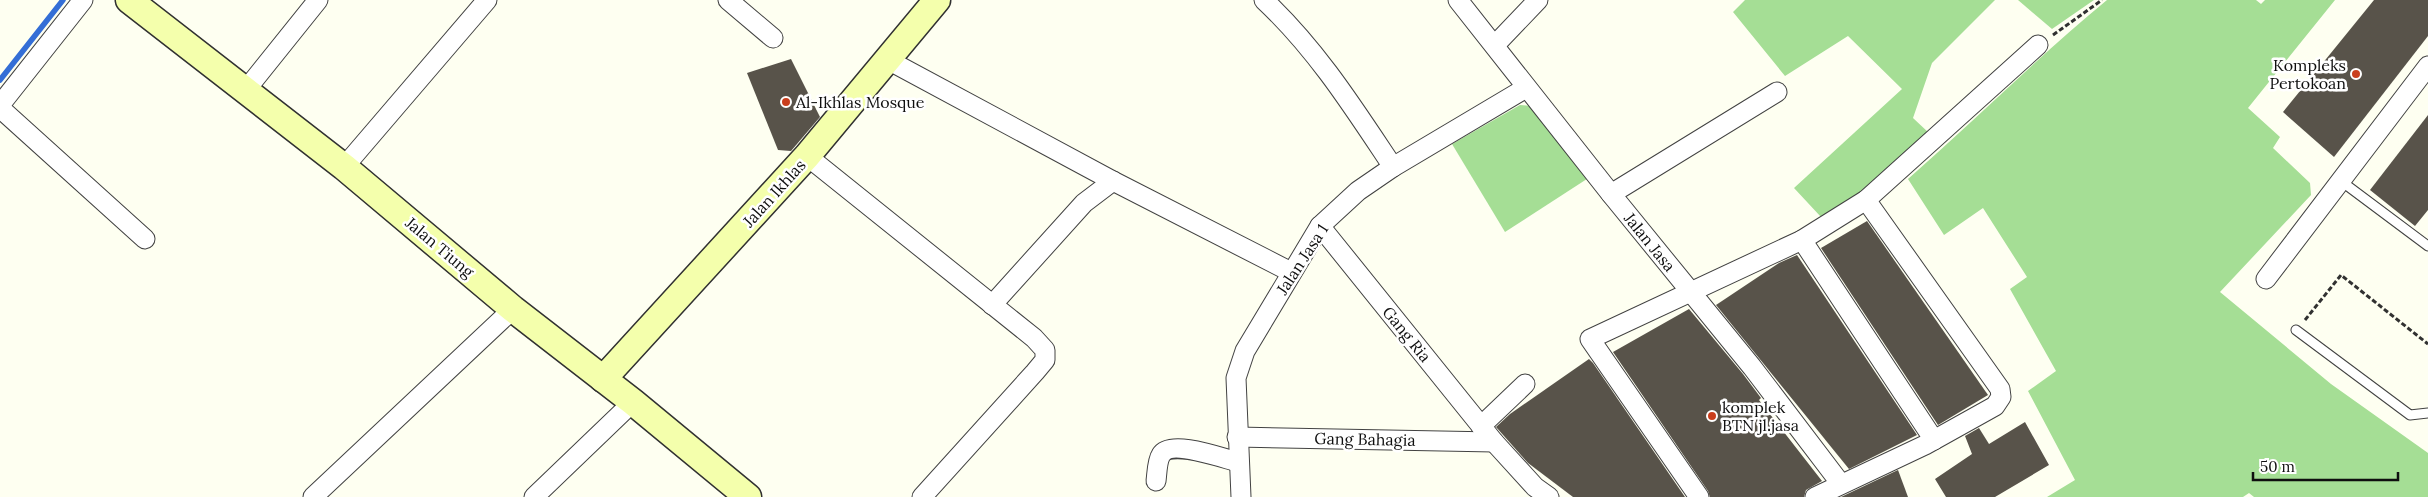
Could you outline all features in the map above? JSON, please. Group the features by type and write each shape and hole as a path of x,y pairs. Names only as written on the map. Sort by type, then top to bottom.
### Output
{"street":[{"path":"83,0 0,107 145,239"},
{"name":"Jalan Tiung","path":"129,0 344,166 513,309 632,402 748,497"},
{"path":"245,90 318,0"},
{"path":"344,166 487,0"},
{"path":"728,0 773,38"},
{"name":"Jalan Ikhlas","path":"603,379 807,156 938,0"},
{"path":"1264,0 1290,25 1327,69 1393,167"},
{"name":"Jalan Jasa","path":"1458,0 1495,45 1526,88 1752,367 1841,484"},
{"path":"1495,45 1538,0"},
{"path":"1699,497 1590,339 1802,240 1866,200 2038,45"},
{"path":"888,60 1113,181 1292,272"},
{"path":"2266,279 2428,66"},
{"name":"Jalan Jasa 1","path":"1241,497 1238,462 1236,378 1246,351 1320,226 1358,191 1393,167 1526,88"},
{"path":"1611,194 1777,92"},
{"path":"807,156 1034,338 1044,350 1045,360 922,497"},
{"path":"992,304 1084,203 1113,181"},
{"path":"1815,497 1934,440 1999,404 2002,397 2000,389 1866,200"},
{"name":"Gang Ria","path":"1320,226 1494,442 1540,494"},
{"path":"1802,240 1934,440"},
{"path":"313,497 513,309"},
{"path":"1481,426 1525,384"},
{"path":"534,497 632,402"},
{"name":"Gang Bahagia","path":"1237,437 1494,442"},
{"path":"1156,481 1160,456 1166,449 1177,447 1238,462"}],"lane":[{"path":"2340,181 2428,246"},
{"path":"2296,330 2410,415 2428,413"}],"path":[{"path":"2038,45 2102,0"},
{"path":"2296,330 2341,275 2428,344"}],"green space":[{"path":"1745,0 1995,0 1932,63 1913,118 1929,133 1869,188 1821,217 1794,188 1902,89 1848,36 1785,76 1733,12"},
{"path":"2018,0 2094,0 2052,29"},
{"path":"2107,0 2256,0 2261,4 2265,0 2335,0 2248,108 2280,137 2273,148 2310,183 2311,195 2220,292 2331,384 2428,453 2428,497 2254,497 2249,493 2243,497 2047,497 2075,480 2028,391 2056,371 2010,289 2027,277 1983,208 1944,235 1908,179"},
{"path":"1520,105 1531,106 1590,177 1505,232 1452,144"}],"building":[{"name":"Kompleks Pertokoan","path":"2374,0 2428,0 2428,36 2334,157 2283,112"},
{"name":"Al-Ikhlas Mosque","path":"791,59 820,117 791,151 778,150 747,73"},
{"path":"2428,115 2428,210 2415,226 2370,190"},
{"path":"1867,221 1988,395 1938,425 1821,248"},
{"name":"komplek BTN jl.jasa","path":"1797,255 1917,435 1849,469 1716,305 1779,263"},
{"name":"komplek BTN jl.jasa","path":"1689,309 1743,374 1761,398 1759,400 1822,481 1806,490 1804,497 1710,497 1708,491 1613,352"},
{"path":"1589,359 1685,497 1573,497 1528,463 1496,427 1510,414"},
{"path":"2025,422 2049,465 1995,497 1946,497 1935,479 1972,454 1965,436 1979,428 1989,444"},
{"path":"1898,470 1908,497 1841,497"}],"waterway":[{"path":"0,80 63,0"}],"place":[{"name":"Kompleks Pertokoan","path":"2356,74"},
{"name":"Al-Ikhlas Mosque","path":"786,102"},
{"name":"komplek BTN jl.jasa","path":"1712,416"}]}
